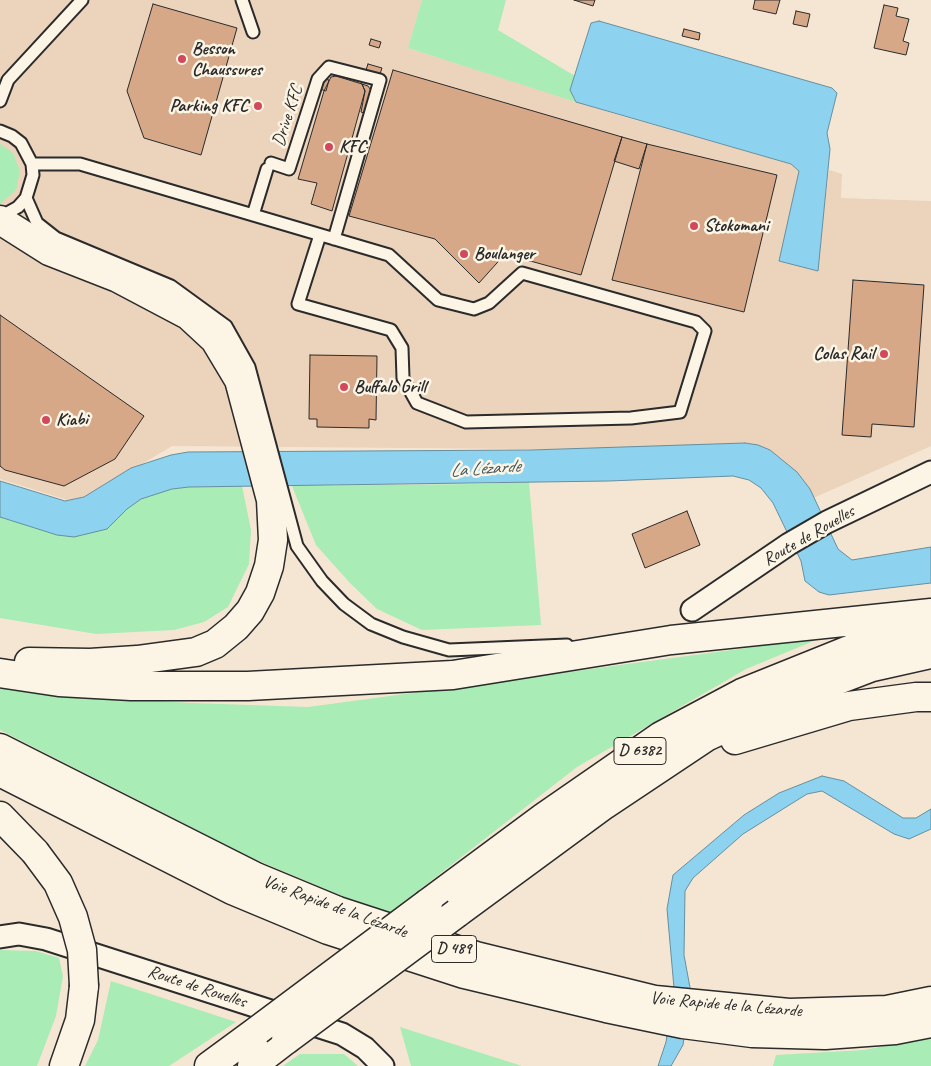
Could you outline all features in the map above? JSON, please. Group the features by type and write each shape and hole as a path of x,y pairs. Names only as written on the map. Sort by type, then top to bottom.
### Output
{"highway":[{"path":"0,218 49,251 118,278 188,315 215,340 239,380 261,436 279,499 269,566 260,593 250,611 236,627 215,644 196,652 168,657 90,663 40,663 0,658"},
{"path":"0,673 68,683 131,686 248,686 453,675 671,640 931,613"},
{"name":"D 6382","path":"209,1066 544,817 661,736 742,693 854,648 931,634"},
{"name":"D 6382","path":"252,1066 604,805 706,737 786,700 872,667 931,654"},
{"path":"604,805 742,737 849,706 916,697 931,698"},
{"name":"Voie Rapide de la Lézarde","path":"0,748 256,877 338,911 476,956 655,1000 788,1013 887,1010 931,1001"},
{"name":"Voie Rapide de la Lézarde","path":"0,772 232,890 328,930 464,974 683,1024 752,1033 825,1035 895,1030 931,1023"},
{"path":"0,816 35,852 58,883 73,917 82,950 84,986 80,1020 64,1066"}],"street":[{"name":"Route de Rouelles","path":"692,610 789,544 826,522 931,472"},
{"name":"Route de Rouelles","path":"0,937 19,934 46,939 342,1034 365,1048 383,1066"}],"lane":[{"path":"0,101 8,80 82,0"},
{"path":"242,0 253,32"},
{"name":"Drive KFC","path":"253,215 269,166 289,169 318,78 329,67 380,80 334,239"},
{"path":"0,131 12,136 21,143 32,164 32,181 26,198 18,207 0,218"},
{"path":"32,164 80,164 389,255 438,300 474,308 489,303 522,273 696,322 705,331 680,412 631,418 466,422 417,403 403,378 402,348 391,330 298,304 320,235"},
{"path":"26,198 37,222 56,238 171,286 226,326 249,367 261,436"},
{"path":"279,499 297,546 322,581 344,604 371,624 403,637 449,650 671,640"}],"shaded area":[{"name":"La Lézarde","path":"0,0 422,0 408,48 621,116 791,164 799,171 779,261 817,271 829,170 842,174 841,198 931,201 931,446 811,499 764,451 172,446 77,503 0,479"}],"green space":[{"path":"422,0 506,0 498,30 575,76 570,90 576,102 408,48"},
{"path":"0,144 13,153 20,171 16,190 0,204"},
{"path":"529,482 541,625 422,630 377,609 350,583 316,545 292,486 479,484"},
{"path":"242,486 251,530 249,564 228,607 204,622 174,630 96,634 0,618 0,495 67,514 172,489"},
{"path":"821,638 746,669 577,767 387,915 252,858 0,730 0,687 36,694 191,703 308,707"},
{"path":"0,950 36,951 59,958 63,976 56,1016 37,1066 0,1066"},
{"path":"111,981 236,1022 169,1066 85,1066 98,1040"},
{"path":"400,1027 522,1066 411,1066"},
{"path":"931,1037 931,1066 773,1066 776,1055 864,1050"},
{"path":"300,1054 344,1054 358,1066 283,1066"}],"water":[{"path":"599,21 832,88 837,93 827,133 830,149 818,271 779,261 799,171 791,164 576,102 570,90 591,23"},
{"path":"745,443 758,445 770,450 797,472 810,489 838,549 852,560 931,547 931,583 829,595 819,592 805,581 801,561 773,503 761,488 749,480 733,476 609,481 189,487 172,489 141,499 127,509 107,529 74,537 57,535 0,517 0,481 65,501 84,497 131,468 171,455 188,452 531,450"},
{"path":"822,776 844,781 903,818 916,818 931,809 931,829 909,839 894,834 822,791 807,794 743,834 693,878 685,891 684,955 691,993 683,1045 671,1066 658,1066 666,1042 674,988 667,909 673,875 744,815 779,793"}],"building":[{"path":"574,0 595,0 593,6"},
{"path":"755,0 780,0 776,14 753,9"},
{"name":"Besson Chaussures","path":"153,4 237,28 201,155 144,138 127,91"},
{"path":"884,5 898,8 896,16 909,19 903,41 909,43 906,55 874,48"},
{"path":"796,11 810,14 807,27 793,24"},
{"path":"684,29 700,33 699,40 682,36"},
{"path":"371,39 381,42 379,48 369,45"},
{"path":"368,64 382,68 380,74 366,70"},
{"path":"393,70 622,137 581,275 505,254 479,283 435,239 349,216"},
{"name":"KFC","path":"336,76 362,84 365,91 332,211 311,204 317,183 298,179 324,91 331,77"},
{"path":"324,79 329,80 326,91 320,89"},
{"path":"362,84 368,86 373,93 367,114 361,112 365,91"},
{"path":"622,137 647,144 639,169 614,161"},
{"path":"647,144 777,175 744,312 612,280"},
{"name":"Colas Rail","path":"853,280 924,285 914,427 872,424 871,437 842,435"},
{"path":"0,315 144,416 115,459 64,486 5,470 0,466"},
{"path":"310,355 377,356 376,420 369,419 369,428 317,427 317,419 309,419"},
{"path":"687,511 700,545 645,568 632,534"}],"place":[{"name":"Besson Chaussures","path":"182,59"},
{"name":"Parking KFC","path":"258,106"},
{"name":"KFC","path":"329,147"},
{"name":"Stokomani","path":"694,226"},
{"name":"Boulanger","path":"464,254"},
{"name":"Colas Rail","path":"884,354"},
{"name":"Buffalo Grill","path":"344,387"},
{"name":"Kiabi","path":"46,420"}]}
